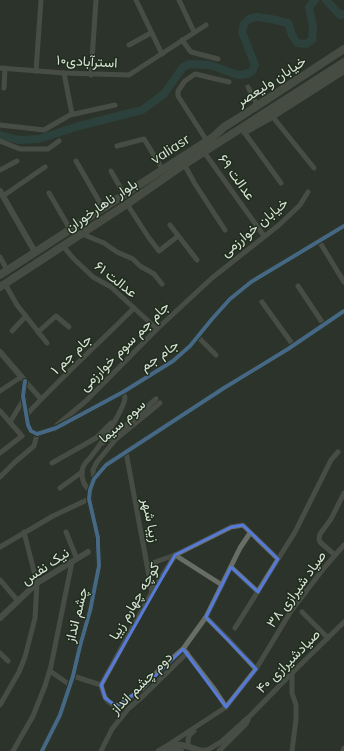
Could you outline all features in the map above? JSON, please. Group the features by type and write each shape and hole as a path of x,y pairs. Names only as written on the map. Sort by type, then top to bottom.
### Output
{"main road":[{"name":"خیابان ولیعصر","path":"212,141 224,127 344,49"},
{"path":"212,141 344,56"},
{"path":"212,141 228,136 344,62"},
{"name":"خیابان ولیعصر","path":"212,141 229,139 244,132 344,70"},
{"name":"بلوار ناهارخوران","path":"2,285 127,204 174,167 184,164 204,152 212,141"},
{"name":"valiasr","path":"0,275 124,194 163,170 174,167 212,141"}],"street":[{"path":"36,71 41,0"},
{"path":"91,75 96,0"},
{"path":"136,0 162,54"},
{"path":"179,0 194,32"},
{"name":"استرآبادی۱۰","path":"3,68 91,75 129,75 206,25"},
{"path":"129,45 152,33"},
{"path":"182,40 191,52 218,59"},
{"path":"3,68 4,88"},
{"path":"64,73 72,114"},
{"path":"212,141 181,106 178,90 185,81 195,74 229,82"},
{"path":"248,87 257,105"},
{"path":"0,125 44,130 72,114 115,105"},
{"path":"272,116 314,168"},
{"path":"244,132 281,183"},
{"path":"117,146 144,139 163,170"},
{"path":"0,141 20,149 48,148 59,141"},
{"name":"عدالت ۶۹","path":"204,152 264,236"},
{"path":"0,170 17,161"},
{"path":"76,161 103,208"},
{"path":"184,164 195,184 225,230"},
{"path":"36,252 1,194 45,167"},
{"path":"111,171 124,194"},
{"name":"خیابان خوارزمی","path":"212,278 279,225 300,205 308,192"},
{"path":"49,193 70,229"},
{"path":"127,204 159,251 178,236"},
{"path":"170,225 197,260"},
{"name":"جام جم","path":"38,434 56,428 123,392 174,361 190,346 230,299 251,282 344,226"},
{"path":"82,234 104,243 117,252 133,258 140,266 154,274 162,284"},
{"path":"319,241 344,282"},
{"name":"عدالت ۶۱","path":"63,246 93,277 111,287 157,329"},
{"path":"0,258 7,270"},
{"name":"جام جم سوم خوارزمی","path":"52,430 86,401 157,329 212,278"},
{"path":"2,285 47,344"},
{"path":"298,286 324,325"},
{"path":"262,302 293,346"},
{"name":"۱ جام جم","path":"28,413 134,308"},
{"path":"94,479 106,465 224,388 293,346 344,311"},
{"path":"12,331 26,316"},
{"path":"38,332 56,316 68,327"},
{"path":"198,337 216,355"},
{"path":"0,352 41,399"},
{"path":"0,391 23,379"},
{"path":"0,477 34,446 38,434 31,431 28,425 23,379"},
{"path":"90,490 86,488 83,481 82,472 85,464 101,443 123,406 125,397 123,392"},
{"path":"10,422 24,399"},
{"name":"سوم سیما","path":"94,479 93,470 97,462 116,439 158,401 114,436 101,443"},
{"path":"0,411 22,436 0,453"},
{"path":"52,463 96,438 116,418"},
{"name":"زیبا شهر","path":"126,452 152,592"},
{"path":"235,628 295,532 331,460 338,452"},
{"path":"60,488 82,472"},
{"name":"چشم انداز","path":"42,751 60,715 73,676 90,611 98,566 98,538 90,499 90,490 94,479"},
{"path":"335,555 320,542 319,539 320,534 331,519 344,493"},
{"path":"0,546 53,516 90,499"},
{"path":"175,555 231,527 243,525 278,559"},
{"path":"0,705 20,672 35,618 37,583 24,532"},
{"path":"13,751 46,686 50,671 74,560 66,532"},
{"path":"73,676 101,686 105,698 109,703 116,706 123,703 142,689 161,668 185,651 206,617 240,548 250,533"},
{"name":"صیاد شیرازی ۳۸","path":"205,721 226,707 256,669 290,611 344,545"},
{"name":"نیک نفس","path":"1,617 37,583 88,552"},
{"path":"175,555 222,585"},
{"name":"کوچه چهارم زیبا","path":"147,565 175,555"},
{"name":"کوچه چهارم زیبا","path":"101,686 152,592 175,555"},
{"path":"231,567 258,592"},
{"path":"0,580 18,601"},
{"path":"302,612 328,638"},
{"path":"206,617 256,669"},
{"name":"۴۰ صیادشیرازی","path":"206,751 221,742 249,718 344,622"},
{"path":"185,651 226,707"},
{"name":"دوم چشم انداز","path":"101,751 112,729 129,708 142,697 185,651"},
{"path":"0,653 8,661"},
{"path":"50,671 70,684"},
{"path":"292,673 292,692 296,705 296,719 292,751"},
{"name":"۴۰ صیادشیرازی","path":"219,751 246,724 249,718"},
{"path":"188,747 189,735 195,729 202,726 205,721"},
{"path":"166,748 185,733 205,721"},
{"path":"159,751 172,744 206,751"},
{"path":"166,748 181,751"}],"highlighted area":[{"path":"243,525 278,559 258,592 231,567 206,617 256,669 226,707 183,649 142,689 116,706 105,698 101,685 175,555 231,527"}],"waterway":[{"path":"0,135 19,140 39,139 79,126 142,110 164,94 183,67 190,64 210,65 238,75 247,74 252,71 255,65 242,32 244,24 249,19 257,17 288,23 292,35 297,43 306,44 312,40 313,27 309,7 315,0"},
{"path":"326,0 340,15 344,14"}],"cycle path":[{"path":"25,381 23,396 28,425 31,431 37,434 56,428 123,392 173,361 190,346 230,299 251,282 344,226"},
{"path":"42,751 60,715 73,676 90,611 99,566 98,538 89,499 90,490 94,479 106,465 224,388 288,349 344,311"}]}
